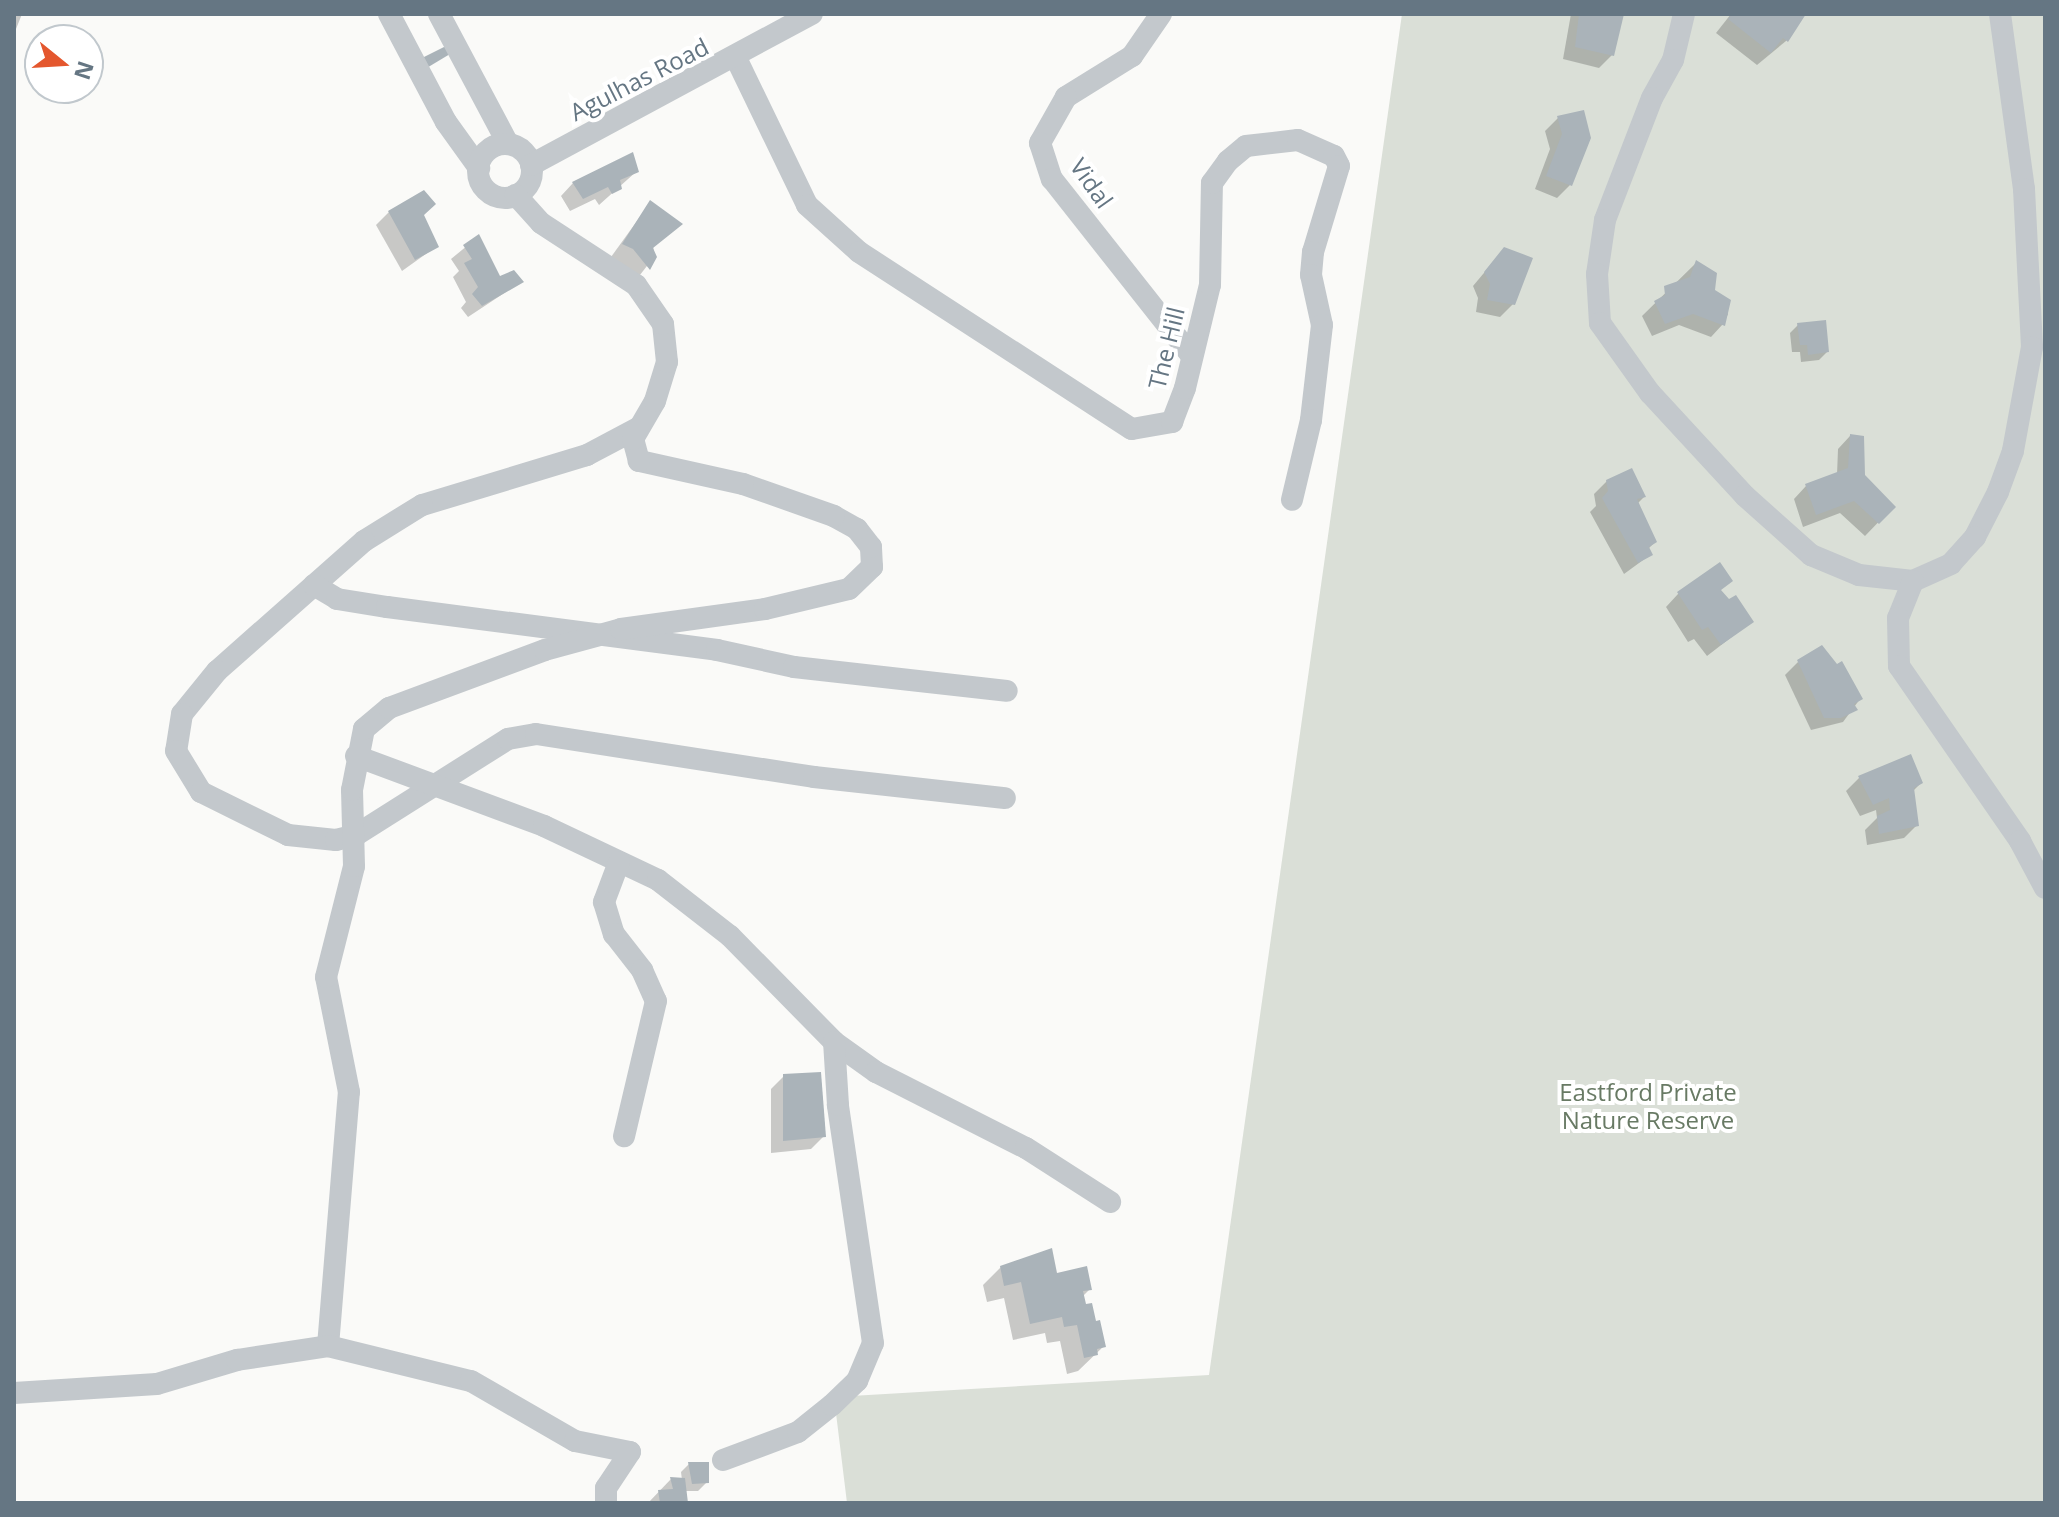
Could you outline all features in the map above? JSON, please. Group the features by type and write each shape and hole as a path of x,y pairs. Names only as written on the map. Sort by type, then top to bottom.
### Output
{"street":[{"path":"328,1346 349,1092 326,977 354,866 356,756 364,729 389,708 590,638 765,609 849,589 872,567 871,547 857,529 834,516 743,484 639,461 634,454 638,428 655,401 667,362 663,324 652,302 636,285 541,223 516,195 489,192 479,168 446,122 389,14"},
{"path":"439,14 508,144 523,151 531,165 527,186 516,195"},
{"name":"Agulhas Road","path":"531,165 736,58 812,14"},
{"name":"Vidal","path":"1161,14 1132,56 1066,97 1040,143 1052,179 1190,354"},
{"path":"1684,14 1673,60 1652,98 1605,220 1597,274 1600,323 1650,393 1745,496 1811,555 1859,575 1913,581 1951,564 1975,537 2013,451 2032,347 2024,189 2000,14"},
{"name":"The Hill","path":"736,58 807,205 859,252 1132,429 1172,422 1185,388 1190,354 1210,285 1212,183 1228,161 1246,146 1298,140 1334,156 1339,166 1313,252 1311,275 1322,325 1311,420 1292,500"},
{"path":"479,168 486,152 508,144"},
{"path":"638,428 587,455 422,505 364,541 217,671 182,714 176,751 201,792 235,812 288,835 336,840 356,835 430,784 508,739 536,734 814,777 1005,798"},
{"path":"1913,581 1898,618 1899,666 2020,841 2045,888"},
{"path":"314,585 337,599 590,638 1007,691"},
{"path":"356,756 544,826 658,880 730,936 834,1042 876,1072 1026,1148 1110,1202"},
{"path":"619,862 604,902 614,934 642,970 656,1001 624,1136"},
{"path":"723,1460 798,1432 857,1381 873,1343 838,1105 834,1042"},
{"path":"14,1393 157,1384 237,1360 328,1346 471,1381 575,1441 630,1452 606,1488 606,1503"}],"green space":[{"name":"Eastford Private Nature Reserve","path":"1402,14 2045,14 2045,1503 847,1503 834,1397 1209,1375"}],"building":[{"path":"1579,14 1624,14 1614,56 1575,47"},
{"path":"1732,14 1806,14 1788,42 1783,38 1771,53 1728,19"},
{"path":"446,46 450,54 425,69 420,59"},
{"path":"1584,110 1591,138 1572,186 1546,176 1562,134 1557,116"},
{"path":"633,152 639,172 620,180 622,189 612,194 608,187 583,199 572,182"},
{"path":"424,190 436,204 424,215 439,247 415,260 388,211"},
{"path":"650,200 683,224 653,248 657,257 650,270 633,249 622,244"},
{"path":"479,234 500,276 514,270 524,282 482,306 472,294 478,287 464,263 472,259 463,245"},
{"path":"1504,247 1533,258 1515,305 1487,300 1490,284 1484,272"},
{"path":"1696,260 1717,273 1715,290 1731,300 1725,326 1693,314 1665,324 1654,301 1665,295 1664,286 1690,277"},
{"path":"1826,320 1829,352 1808,355 1807,345 1800,345 1797,323"},
{"path":"1850,434 1864,436 1865,475 1896,507 1879,524 1854,501 1816,515 1805,484 1848,468"},
{"path":"1632,468 1646,497 1637,499 1657,542 1649,547 1653,555 1638,563 1602,498 1608,491 1606,480"},
{"path":"1720,562 1733,581 1721,590 1729,599 1736,595 1754,622 1721,645 1708,627 1702,630 1677,592"},
{"path":"1822,645 1837,664 1842,661 1863,699 1854,704 1858,710 1841,718 1824,718 1797,660"},
{"path":"1911,754 1923,783 1914,788 1919,826 1879,834 1877,816 1890,810 1889,798 1873,805 1858,776"},
{"path":"821,1072 826,1137 783,1141 783,1074"},
{"path":"1052,1248 1057,1273 1087,1266 1092,1290 1083,1291 1086,1304 1092,1303 1096,1321 1100,1320 1106,1347 1097,1349 1098,1355 1084,1358 1077,1325 1064,1327 1062,1317 1030,1324 1021,1282 1004,1286 1000,1266"},
{"path":"688,1462 709,1462 709,1483 692,1484"},
{"path":"670,1477 685,1478 688,1503 660,1503 658,1490 673,1489"}]}
